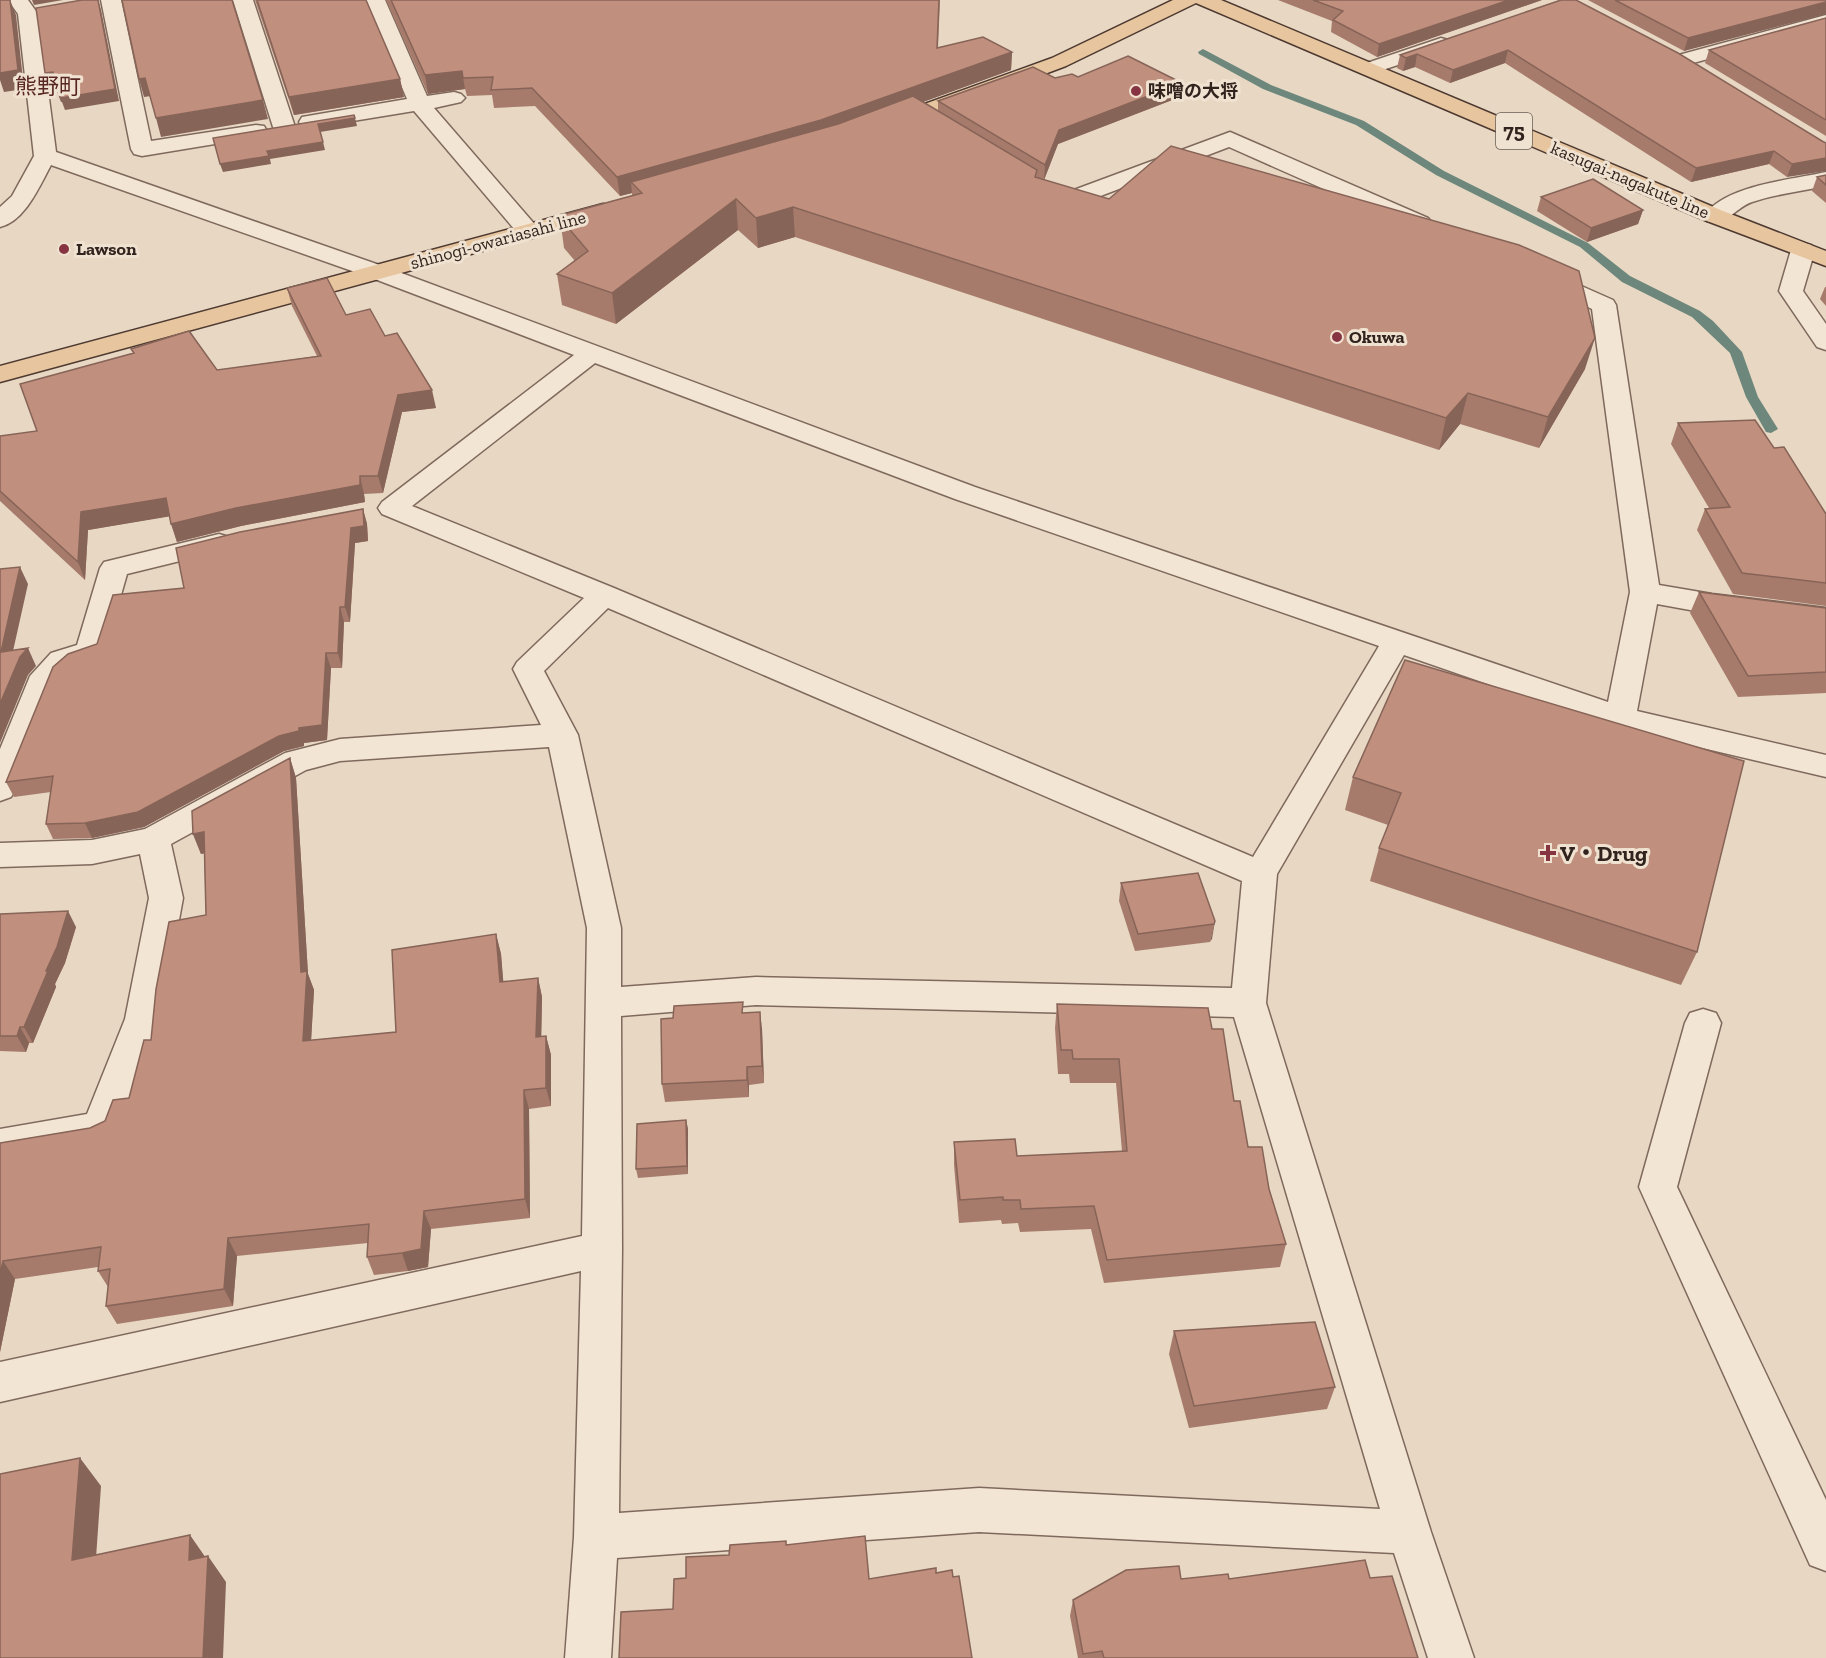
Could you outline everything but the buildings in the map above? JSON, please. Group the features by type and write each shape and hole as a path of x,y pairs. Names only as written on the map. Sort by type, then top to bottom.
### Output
{"main road":[{"path":"873,130 1059,62 1188,0"},
{"name":"kasugai-nagakute line","path":"1204,0 1715,216 1826,259"},
{"name":"shinogi-owariasahi line","path":"0,374 618,207"}],"street":[{"path":"243,0 284,127"},
{"path":"375,0 419,103 529,232"},
{"path":"106,1 142,149 454,98"},
{"path":"0,220 21,199 45,156 32,8"},
{"path":"1682,60 1826,21"},
{"path":"1368,69 1457,38"},
{"path":"1661,49 1701,72"},
{"path":"916,115 945,132"},
{"path":"1032,186 1061,203 1230,139 1443,234"},
{"path":"45,156 380,273 965,493 1620,718 1826,766"},
{"path":"1715,216 1743,197 1826,180"},
{"path":"1803,250 1791,291 1826,342"},
{"path":"1518,267 1604,304 1645,592 1620,718"},
{"path":"592,353 380,510 604,595 1260,874"},
{"path":"0,789 45,676 62,660 90,651 114,568 242,537"},
{"path":"1645,592 1712,604 1826,618"},
{"path":"588,1658 596,1537 602,1249 604,928 562,735 528,669 604,595"},
{"path":"1397,641 1260,874 1248,1003 1409,1532 1451,1658"},
{"path":"0,855 93,852 153,838 296,761 340,750 562,735"},
{"path":"0,1145 100,1128 143,1019 166,898 153,838"},
{"path":"603,1003 756,991 1248,1003"},
{"path":"1703,1023 1658,1187 1826,1549"},
{"path":"0,1382 602,1249"},
{"path":"596,1537 979,1510 1409,1532"}],"waterway":[{"path":"1203,52 1267,87 1360,123 1440,173 1584,245 1626,279 1696,314 1736,352 1752,397 1771,429"}],"place":[{"name":"味噌の大将","path":"1136,91"},
{"name":"Lawson","path":"64,249"},
{"name":"Okuwa","path":"1337,337"},
{"name":"V・Drug","path":"1548,853"}],"district":[{"name":"熊野町","path":"48,86"}]}
